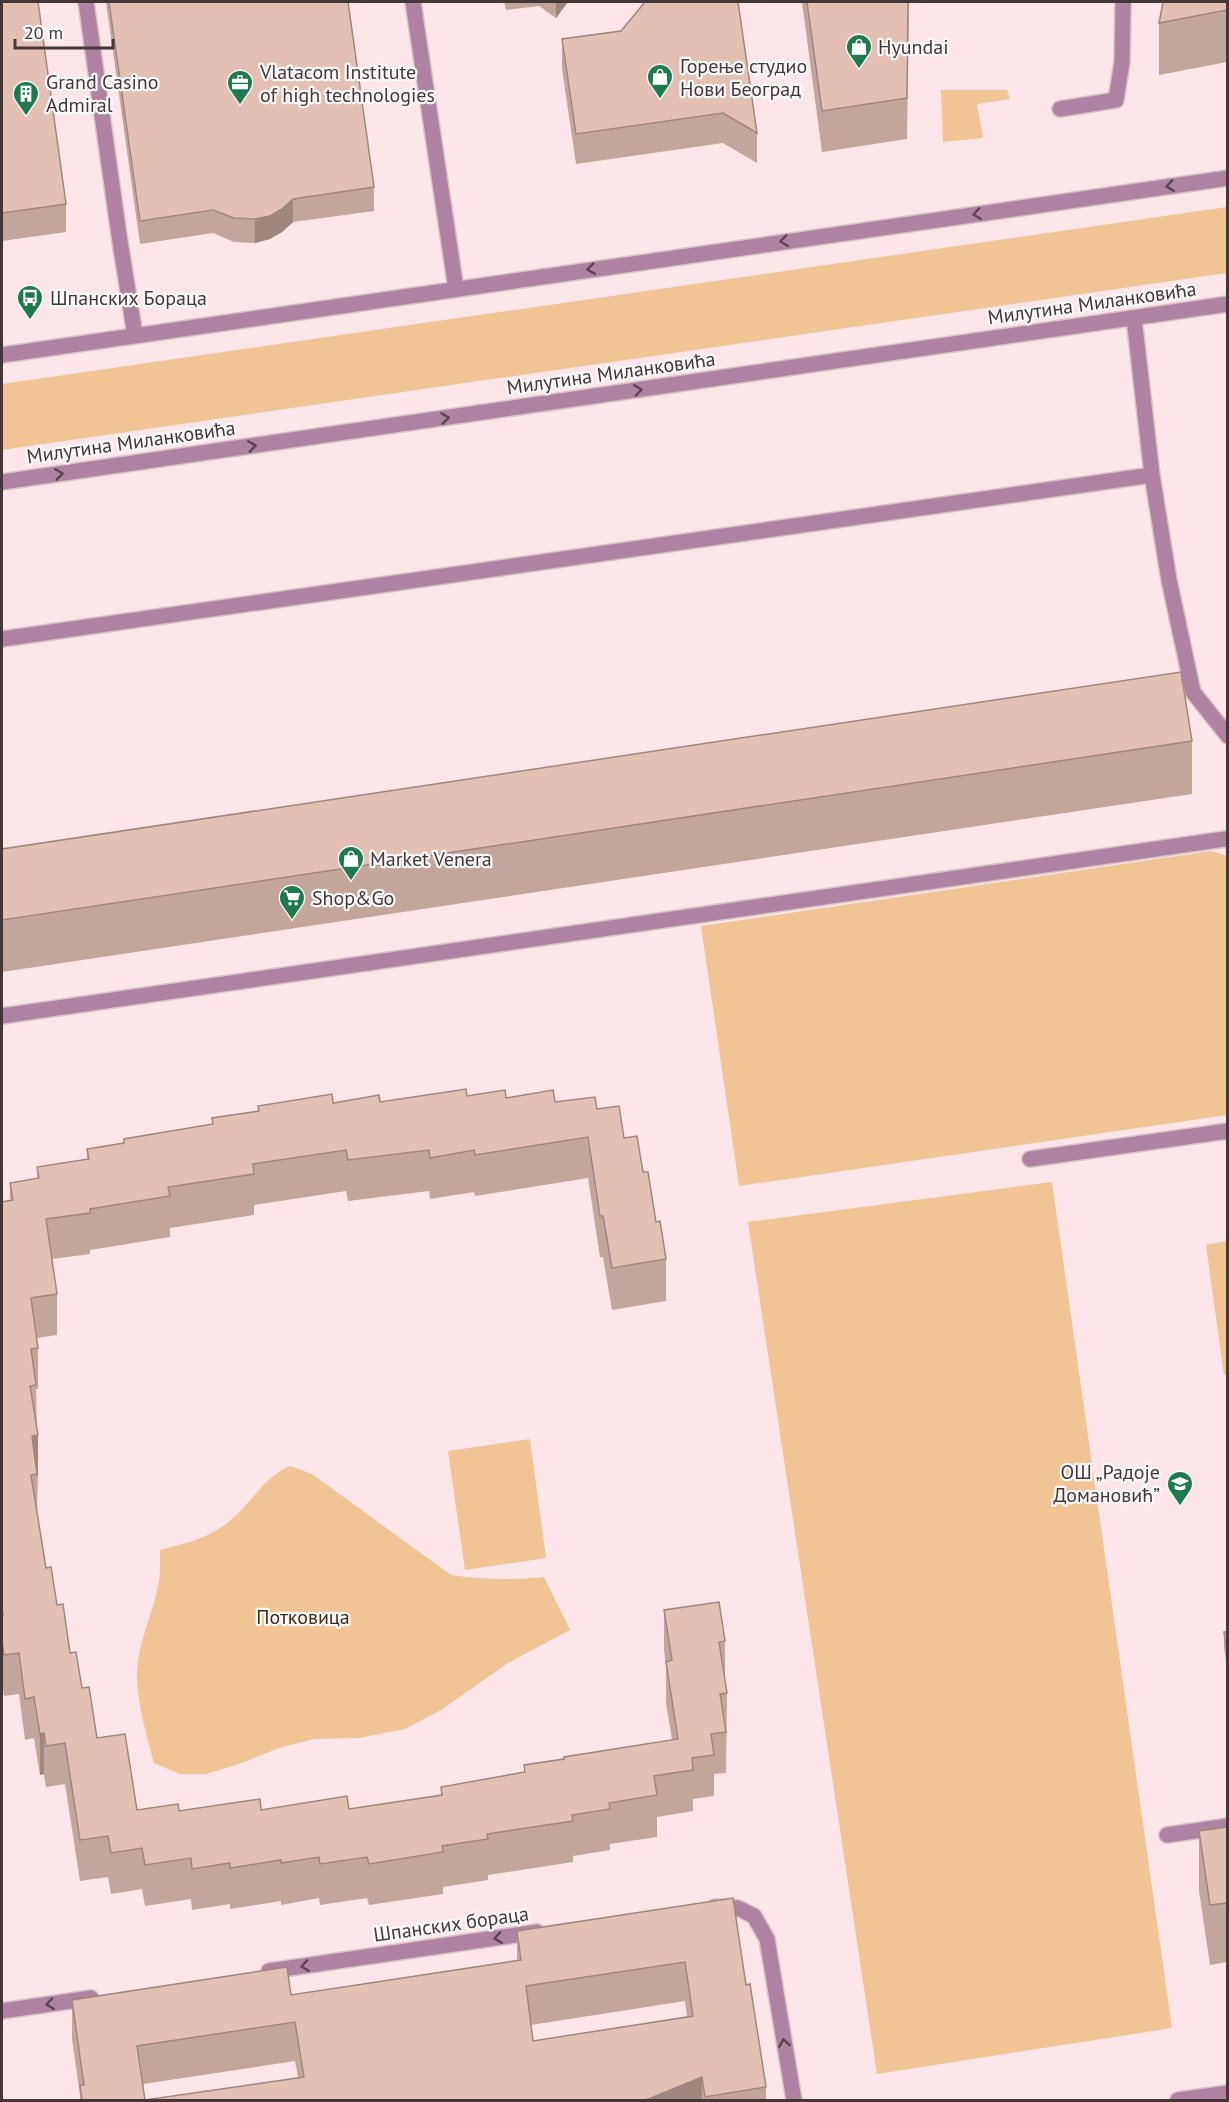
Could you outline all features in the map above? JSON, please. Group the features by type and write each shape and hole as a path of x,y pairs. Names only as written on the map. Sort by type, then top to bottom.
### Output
{"street":[{"path":"86,2 135,335"},
{"path":"413,2 456,288"},
{"path":"1060,109 1116,100 1122,62 1123,2"},
{"path":"2,355 1227,178"},
{"name":"Милутина Миланковића","path":"2,482 1227,304"},
{"path":"1134,318 1152,475 1169,580 1193,692 1227,736"},
{"path":"2,639 1152,475"},
{"path":"2,1016 1227,840"},
{"path":"1030,1159 1227,1131"},
{"path":"1167,1835 1227,1826"},
{"path":"699,1910 722,1906 738,1908 754,1916 767,1939 794,2100"},
{"name":"Шпанских бораца","path":"250,1974 550,1930"},
{"path":"2,2011 110,1995"},
{"path":"1178,2100 1227,2093"}],"green space":[{"path":"941,90 1007,90 1010,99 977,104 983,138 943,142"},
{"path":"1227,207 1227,273 2,450 2,384"},
{"path":"1211,851 1227,856 1227,1115 739,1186 701,926"},
{"path":"1052,1182 1172,2028 877,2074 748,1222"},
{"path":"1227,1241 1228,1374 1224,1375 1206,1245"},
{"path":"530,1439 546,1558 465,1570 448,1451"},
{"name":"Потковица","path":"290,1466 312,1474 451,1575 498,1579 544,1577 570,1630 508,1663 441,1710 405,1729 359,1738 314,1739 279,1748 206,1774 180,1774 154,1763 137,1683 140,1651 158,1586 160,1550 198,1539 224,1526 273,1476"}],"building":[{"name":"Grand Casino Admiral","path":"2,2 38,2 66,204 2,213"},
{"name":"Vlatacom Institute of high technologies","path":"109,2 348,2 374,187 293,199 270,216 255,219 234,218 213,210 140,221"},
{"path":"645,2 738,2 757,133 723,113 576,134 562,39 621,31"},
{"name":"Hyundai","path":"807,2 908,2 907,98 822,111"},
{"path":"1163,2 1227,2 1227,10 1159,23"},
{"path":"1181,672 1192,741 2,920 2,849"},
{"path":"466,1089 467,1096 505,1090 506,1098 553,1090 555,1102 595,1097 597,1109 619,1106 624,1138 637,1136 643,1172 648,1172 656,1222 660,1221 666,1259 612,1268 603,1216 600,1216 588,1137 475,1155 474,1150 430,1158 429,1150 348,1160 346,1150 253,1164 254,1174 168,1187 170,1196 90,1209 90,1213 46,1219 57,1294 31,1298 38,1348 31,1349 36,1385 30,1386 38,1435 32,1436 37,1474 31,1475 46,1568 51,1567 57,1605 63,1604 70,1653 76,1652 82,1688 89,1687 97,1738 125,1734 137,1810 178,1804 179,1811 260,1799 261,1810 347,1796 349,1809 442,1795 441,1787 525,1772 524,1765 678,1739 666,1662 672,1660 664,1610 719,1602 725,1641 719,1642 727,1693 720,1694 726,1732 711,1734 714,1755 692,1758 693,1770 654,1776 657,1795 609,1803 610,1809 572,1815 573,1821 487,1834 488,1839 442,1846 443,1852 369,1864 367,1857 320,1864 319,1857 230,1868 230,1863 192,1869 191,1858 145,1865 142,1848 111,1853 108,1836 80,1840 65,1743 46,1746 44,1733 40,1734 34,1697 25,1699 19,1653 4,1655 2,1641 2,1202 13,1200 10,1183 39,1178 37,1167 89,1159 87,1149 124,1143 124,1139 213,1124 212,1118 259,1111 258,1106 332,1094 333,1103 379,1095 380,1102"},
{"path":"1224,1632 1227,1632 1227,1651"},
{"path":"1227,1827 1227,1903 1210,1905 1199,1831"},
{"path":"733,1898 746,1985 750,1984 766,2087 705,2097 702,2077 646,2100 145,2100 82,2100 80,2085 84,2085 72,2000 287,1967 291,1995 521,1960 517,1931","holes":["685,1962 693,2016 533,2041 526,1986","295,2022 304,2077 145,2100 137,2046"]}],"place":[{"name":"Hyundai","path":"859,70"},
{"name":"Горење студио Нови Београд","path":"660,100"},
{"name":"Vlatacom Institute of high technologies","path":"240,106"},
{"name":"Grand Casino Admiral","path":"26,117"},
{"name":"Шпанских Бораца","path":"30,321"},
{"name":"Market Venera","path":"351,882"},
{"name":"Shop&Go","path":"292,921"},
{"name":"ОШ „Радоје Домановић”","path":"1180,1507"}]}
